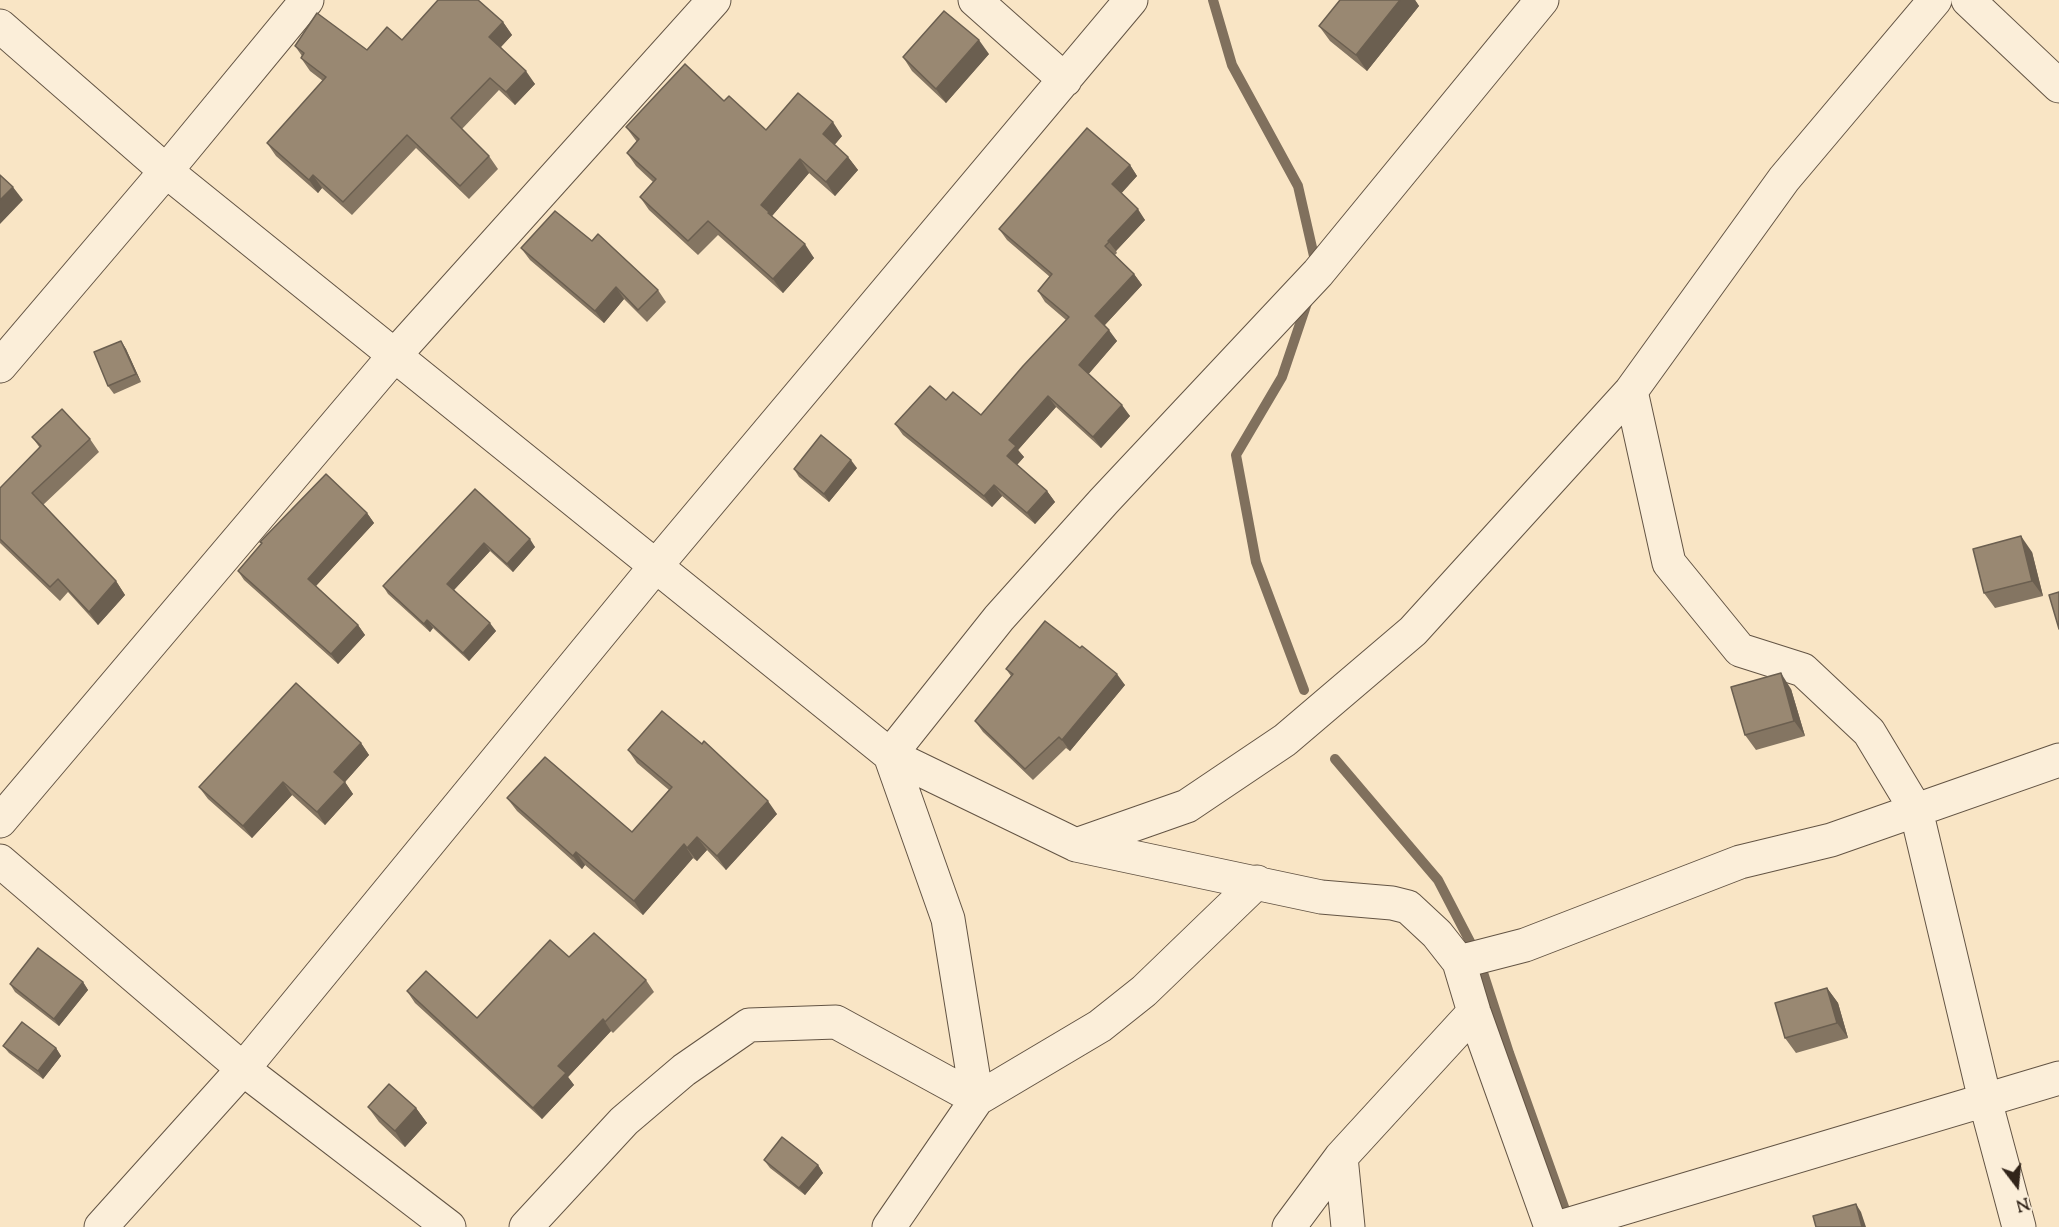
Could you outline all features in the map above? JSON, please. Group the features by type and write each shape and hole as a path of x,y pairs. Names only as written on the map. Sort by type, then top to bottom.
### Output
{"street":[{"path":"0,366 166,171 307,0"},
{"path":"0,821 394,356 714,0"},
{"path":"975,0 1065,80"},
{"path":"101,1227 243,1069 655,567 1131,0"},
{"path":"891,755 999,618 1104,501 1318,273 1542,0"},
{"path":"1076,845 1187,806 1285,740 1413,631 1631,392 1784,179 1935,0"},
{"path":"1968,0 2059,86"},
{"path":"0,26 166,171 891,755 1076,845 1321,897 1392,903 1408,907 1437,934 1459,962 1474,1012 1551,1227"},
{"path":"1631,392 1669,563 1740,650 1803,670 1869,732 1916,810 1985,1100 2019,1227"},
{"path":"891,755 948,919 977,1099"},
{"path":"1459,962 1525,945 1740,862 1831,840 2059,760"},
{"path":"0,861 243,1069 449,1227"},
{"path":"889,1227 977,1099 1100,1026 1144,990 1257,882"},
{"path":"1289,1227 1341,1158 1474,1012"},
{"path":"526,1227 624,1121 684,1070 748,1025 836,1022 977,1099"},
{"path":"1560,1227 2059,1077"},
{"path":"1341,1158 1348,1227"}],"building":[{"path":"438,0 478,0 503,22 489,37 526,71 506,92 490,78 451,118 489,156 460,186 407,135 343,202 313,175 309,180 267,143 326,77 301,58 304,53 295,46 317,13 367,50 387,27 402,40"},
{"path":"1340,0 1400,0 1356,55 1319,26"},
{"path":"944,11 979,40 936,89 903,57"},
{"path":"685,64 724,101 729,96 766,130 798,93 833,122 823,134 848,157 826,182 800,159 761,205 805,244 773,279 708,221 688,241 640,197 656,179 627,153 639,139 626,127"},
{"path":"1087,128 1130,165 1112,184 1138,209 1105,246 1134,274 1095,316 1109,330 1079,365 1122,405 1093,437 1048,396 1009,440 1016,446 1007,456 1047,491 1027,513 994,485 984,496 895,424 930,386 946,400 953,392 981,415 1069,317 1038,291 1052,274 999,229"},
{"path":"0,175 13,187 0,200"},
{"path":"555,211 592,241 598,234 658,290 638,310 616,287 595,311 521,248"},
{"path":"121,341 136,374 108,386 94,352"},
{"path":"62,409 90,439 32,493 116,581 89,612 58,579 50,587 0,539 0,488 41,446 32,437"},
{"path":"821,435 851,460 824,494 794,469"},
{"path":"326,474 367,513 308,579 358,625 331,654 238,571 262,543 260,542"},
{"path":"475,489 530,539 507,564 484,543 447,584 490,623 463,653 427,620 424,624 383,586"},
{"path":"2021,536 2032,581 1984,593 1973,549"},
{"path":"2059,592 2059,629 2049,595"},
{"path":"1045,621 1080,648 1082,646 1117,674 1062,740 1059,737 1025,769 975,721 1013,674 1006,669"},
{"path":"1781,673 1794,721 1745,735 1731,687"},
{"path":"296,683 361,743 334,772 345,782 317,812 283,782 243,826 199,787"},
{"path":"662,711 702,744 704,741 768,801 717,856 697,837 687,848 684,844 634,901 576,852 573,856 507,798 545,757 632,832 672,787 628,750"},
{"path":"594,933 646,980 605,1022 603,1019 558,1066 566,1073 533,1108 407,991 426,971 477,1018 550,940 569,957"},
{"path":"38,948 83,982 54,1019 10,984"},
{"path":"1827,988 1837,1023 1785,1038 1775,1003"},
{"path":"22,1022 56,1048 38,1071 3,1046"},
{"path":"389,1084 416,1108 395,1131 368,1107"},
{"path":"782,1137 818,1165 799,1188 764,1160"},
{"path":"1856,1204 1862,1227 1816,1227 1813,1216"}],"waterway":[{"path":"1213,0 1232,65 1298,186 1316,265"},
{"path":"1304,690 1256,562 1236,455 1282,377 1308,300"},
{"path":"1335,759 1438,880 1478,957 1509,1053 1569,1221"}]}
